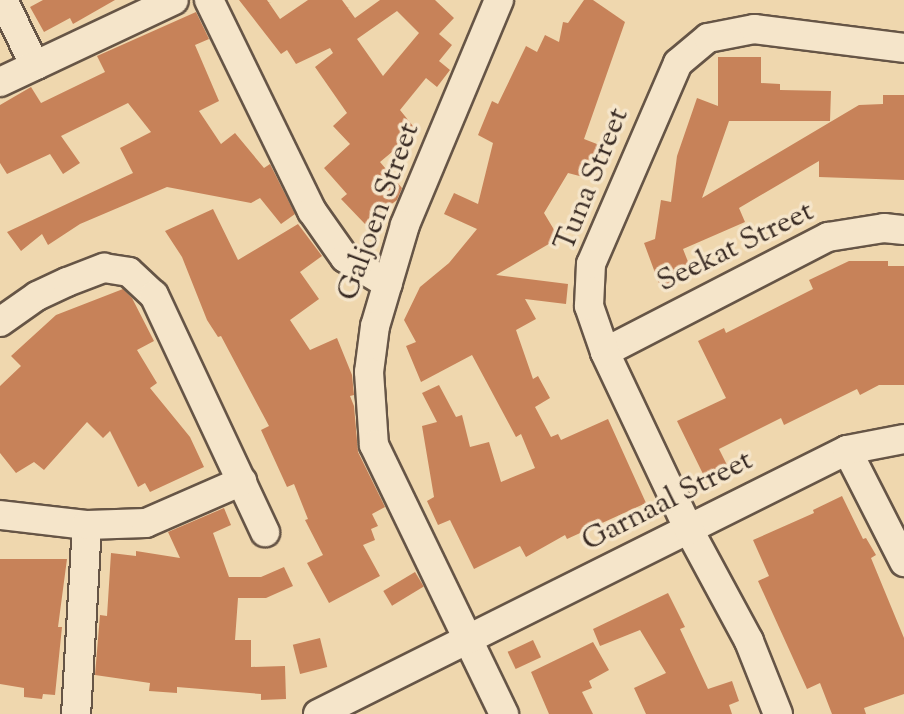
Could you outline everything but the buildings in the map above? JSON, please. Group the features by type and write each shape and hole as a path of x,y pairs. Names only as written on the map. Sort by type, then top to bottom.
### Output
{"street":[{"path":"3,0 35,66"},
{"path":"0,82 174,0"},
{"path":"209,0 312,211 345,258 388,284"},
{"name":"Galjoen Street","path":"499,0 405,225 375,326 369,372 374,445 504,714"},
{"name":"Tuna Street","path":"778,714 749,641 689,530 605,352 589,306 591,264 678,63 708,38 754,29 904,48"},
{"name":"Seekat Street","path":"605,352 828,237 884,228 904,230"},
{"path":"0,322 37,296 67,282 104,268 129,272 154,295 265,532"},
{"name":"Garnaal Street","path":"318,714 847,450 904,439"},
{"path":"847,450 904,562"},
{"path":"0,515 87,525 146,523 242,481"},
{"path":"76,714 87,525"}]}
